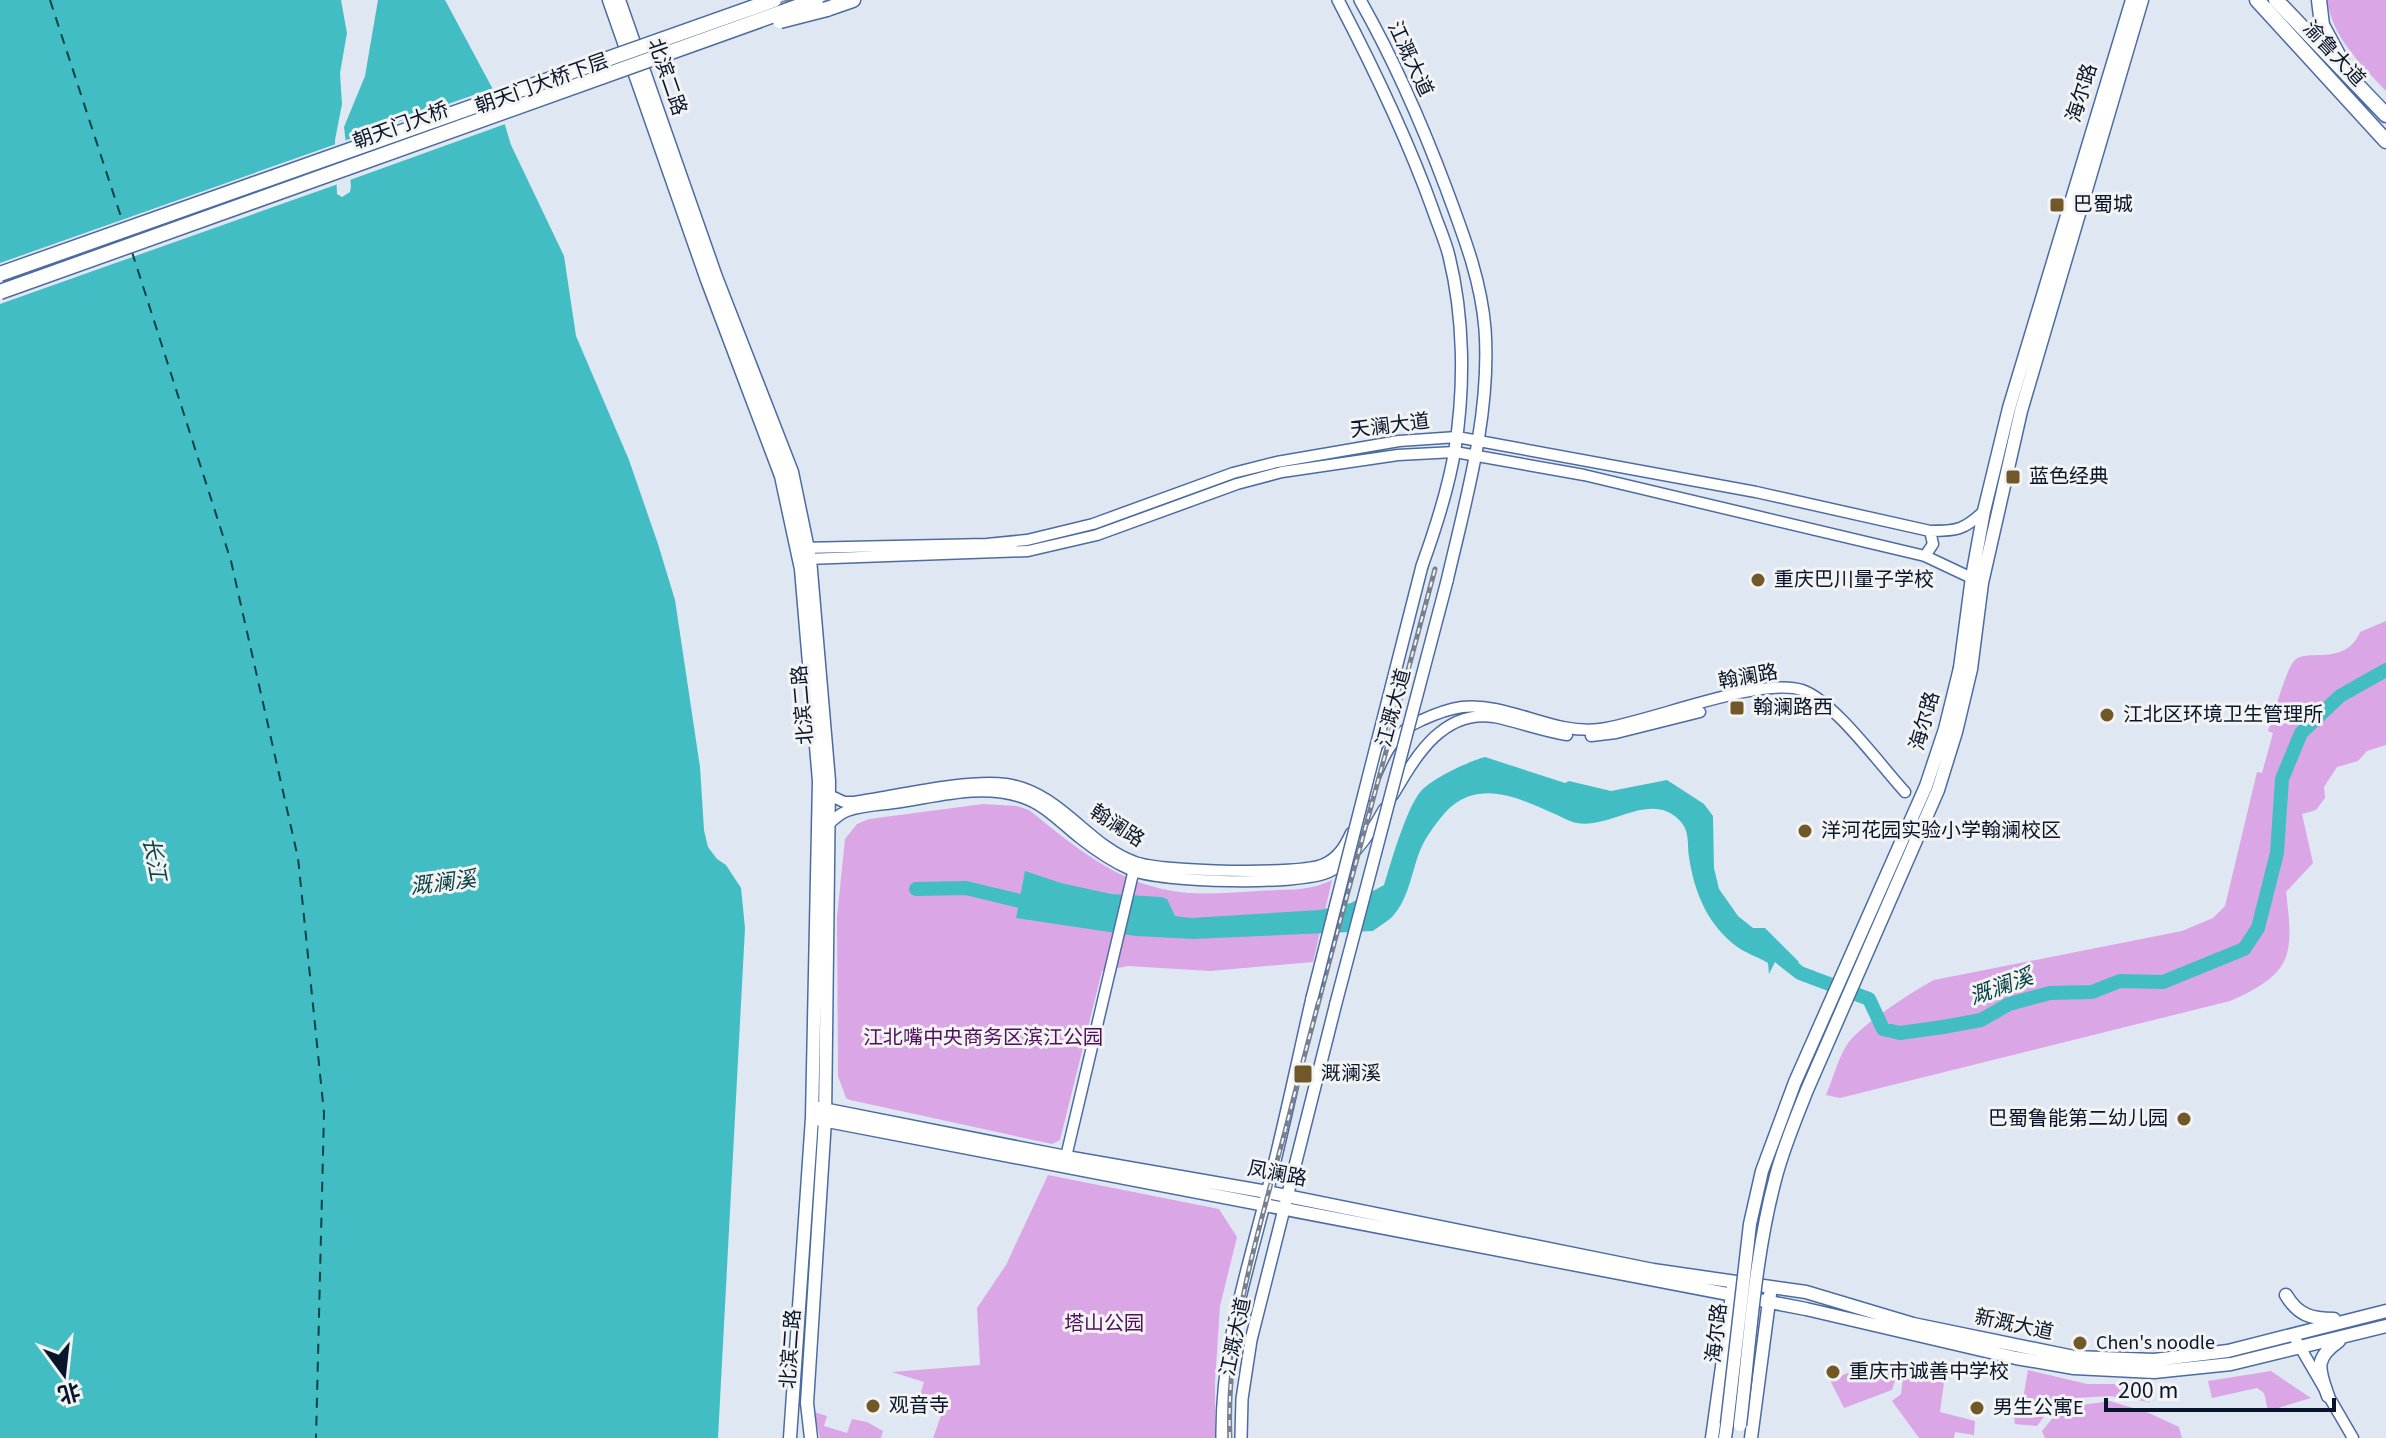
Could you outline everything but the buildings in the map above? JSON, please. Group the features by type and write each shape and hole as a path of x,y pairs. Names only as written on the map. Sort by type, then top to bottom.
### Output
{"highway":[{"name":"朝天门大桥","path":"0,272 774,0"},
{"name":"朝天门大桥","path":"0,294 698,41 823,4 853,0"},
{"name":"渝鲁大道","path":"2257,0 2386,141"},
{"name":"渝鲁大道","path":"2276,0 2386,115"},
{"path":"2319,0 2322,25 2328,39 2360,91"}],"main road":[{"name":"北滨二路","path":"609,0 707,280 781,476 804,554 819,781 819,1114 790,1438"},
{"name":"北滨二路","path":"619,0 716,277 792,472 804,554 829,795 808,1421 811,1438"},
{"name":"朝天门大桥下层","path":"0,272 762,0"},
{"name":"江溉大道","path":"1222,1438 1222,1399 1229,1338 1266,1198 1312,998 1457,437 1461,331 1449,255 1416,163 1379,78 1338,0"},
{"name":"江溉大道","path":"1241,1438 1242,1399 1251,1340 1447,581 1476,454 1484,383 1485,329 1469,249 1427,139 1383,40 1360,0"},
{"name":"海尔路","path":"1725,1438 1735,1429 1761,1250 1780,1165 1807,1090 1928,816 1949,757 1966,669 1984,511 2009,408 2132,0"},
{"name":"海尔路","path":"1977,580 2021,411 2143,0"},
{"name":"渝鲁大道","path":"2249,0 2285,31"},
{"name":"朝天门大桥下层","path":"0,294 823,4"},
{"name":"凤澜路","path":"819,1114 1266,1198 1732,1296"},
{"name":"凤澜路","path":"1287,1203 1653,1270 1734,1281"},
{"name":"新溉大道","path":"1734,1281 1806,1292 1913,1324 2074,1357 2154,1360 2228,1351 2385,1311"},
{"path":"1712,1438 1734,1281"},
{"path":"1751,1438 1771,1287"},
{"path":"2286,1295 2299,1312 2313,1319 2353,1320"},
{"name":"新溉大道","path":"1732,1296 2074,1368 2154,1372 2231,1364 2386,1328"},
{"path":"2328,1396 2320,1363 2331,1346 2345,1336"}],"street":[{"name":"天澜大道","path":"804,554 1027,540 1093,524 1233,473 1277,462 1399,441 1457,437 1756,492 1930,531 1955,531 1968,526 1984,511"},
{"name":"天澜大道","path":"804,554 1028,551 1097,535 1237,484 1282,472 1398,455 1455,452 1584,475 1925,556 1977,580"},
{"path":"1925,556 1933,544 1930,531"},
{"name":"翰澜路","path":"828,825 837,816 855,809 962,793 1004,792 1034,802 1083,841 1134,867 1194,880 1306,879 1332,871 1344,862 1374,827 1419,751 1442,731 1478,717 1492,717 1562,734 1598,736 1758,696 1797,695 1825,713 1869,762 1905,792 1830,709 1811,694 1798,689 1772,687 1597,729 1563,727 1493,709 1464,707 1417,721 1400,732 1388,746 1346,844 1327,863 1304,870 1134,867 1050,801 1037,793 1005,784 960,786 854,802 844,802 829,795"},
{"path":"1065,1162 1134,867"},
{"path":"2293,1335 2353,1438"}],"green space":[{"path":"2327,0 2386,0 2386,91 2342,39"},
{"path":"2386,621 2386,745 2367,751 2358,761 2337,767 2324,787 2325,798 2316,810 2302,814 2313,863 2286,892 2288,947 2278,971 2251,991 2230,1001 1840,1098 1826,1095 1848,1043 1888,1009 1934,980 2182,931 2213,918 2225,906 2257,772 2262,773 2273,733 2268,731 2291,665 2301,657 2345,649 2360,632"},
{"name":"江北嘴中央商务区滨江公园","path":"983,804 1017,806 1029,810 1079,849 1114,871 1173,891 1205,893 1297,889 1332,880 1313,962 1210,971 1128,966 1102,971 1060,1140 1052,1144 850,1100 846,1098 838,1076 837,917 845,839 857,824 869,819"},
{"name":"塔山公园","path":"1048,1175 1219,1209 1237,1237 1220,1306 1215,1438 933,1438 943,1410 918,1402 924,1382 892,1372 980,1365 977,1308 1006,1265"},
{"path":"1865,1362 1900,1365 1892,1390 1844,1408 1830,1380 1861,1368"},
{"path":"1904,1368 1945,1375 1940,1412 1975,1421 1974,1435 1955,1432 1954,1438 1919,1438 1892,1401 1901,1394"},
{"path":"2028,1370 2087,1384 2140,1384 2150,1402 2110,1396 2057,1399 2037,1426 2015,1424 2012,1404 2022,1405"},
{"path":"2271,1371 2311,1398 2268,1411 2264,1393 2257,1388 2212,1398 2208,1381"},
{"path":"2110,1401 2149,1413 2179,1427 2182,1438 2045,1438 2042,1431 2061,1408"},
{"path":"814,1412 827,1416 824,1426 847,1433 852,1419 867,1422 883,1431 881,1438 820,1438"}],"water":[{"name":"长江","path":"0,0 341,0 347,33 340,73 342,104 335,140 337,194 342,197 350,192 351,186 344,127 365,76 378,0 445,0 496,95 511,145 564,256 576,336 629,460 658,544 675,600 700,767 708,847 726,865 741,888 745,928 718,1438 0,1438"},
{"path":"1485,757 1565,783 1569,781 1611,791 1667,780 1704,804 1713,816 1714,868 1719,889 1738,916 1753,928 1765,928 1799,962 1792,973 1775,962 1769,974 1768,963 1740,948 1717,928 1694,882 1686,830 1670,813 1645,809 1604,821 1577,823 1517,798 1490,793 1465,798 1444,814 1423,844 1398,909 1373,931 1193,939 1136,936 1016,918 1025,871 1111,894 1161,897 1167,899 1175,916 1191,918 1320,910 1351,903 1384,885 1406,819 1424,788 1453,770"}],"pier":[{"path":"496,87 508,123 347,181 341,142"},
{"path":"339,143 341,183 0,304 0,263"}],"waterway":[{"name":"溉澜溪","path":"1782,959 1800,973 1869,999 1883,1029 1900,1033 1981,1020 2009,1004 2050,993 2092,992 2120,981 2163,982 2244,949 2258,928 2277,853 2282,779 2301,733 2340,696 2386,670"},
{"name":"溉澜溪","path":"916,889 966,888 1037,905"}],"ferry route":[{"path":"50,0 123,223"},
{"path":"132,252 231,561 298,858 324,1113 316,1438"}],"tunnel":[{"path":"825,2 830,0"}],"railway":[{"path":"0,282 793,0"},
{"path":"1230,1438 1233,1355 1248,1274 1435,569"}],"place":[{"name":"巴蜀城","path":"2057,205"},
{"name":"蓝色经典","path":"2013,477"},
{"name":"重庆巴川量子学校","path":"1758,580"},
{"name":"翰澜路西","path":"1737,708"},
{"name":"江北区环境卫生管理所","path":"2107,715"},
{"name":"洋河花园实验小学翰澜校区","path":"1805,831"},
{"name":"溉澜溪","path":"1303,1074"},
{"name":"巴蜀鲁能第二幼儿园","path":"2184,1119"},
{"name":"Chen's noodle","path":"2080,1343"},
{"name":"重庆市诚善中学校","path":"1833,1372"},
{"name":"观音寺","path":"873,1406"},
{"name":"男生公寓E","path":"1977,1408"}]}
